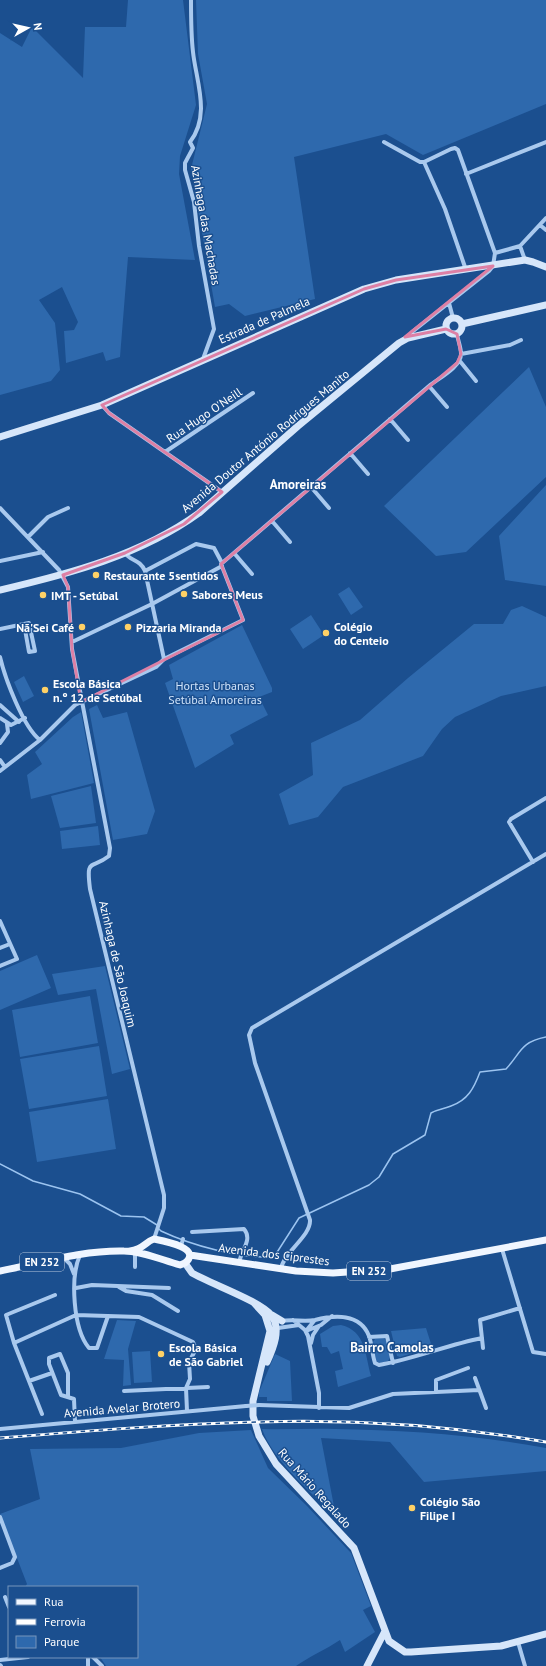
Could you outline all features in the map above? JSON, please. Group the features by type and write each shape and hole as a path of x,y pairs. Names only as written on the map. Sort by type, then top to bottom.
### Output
{"main road":[{"path":"154,1239 182,1243 190,1255 185,1263"},
{"name":"EN 252","path":"1,1269 63,1257 132,1252 138,1250 154,1239"},
{"name":"Avenida dos Ciprestes","path":"190,1255 281,1268 333,1273 376,1271 546,1240"},
{"path":"146,1245 145,1250 149,1256"},
{"name":"EN 252","path":"132,1252 180,1265 185,1263"}],"street":[{"name":"Azinhaga das Machadas","path":"191,0 193,53 201,90 201,111 195,136 190,142 193,148 185,163 184,170 194,202 199,246 214,329 203,359"},
{"path":"384,142 414,160 424,162 451,149 455,148 458,150 495,253 493,266"},
{"path":"466,174 546,144"},
{"path":"424,162 445,209 466,270"},
{"path":"495,253 520,246 546,218"},
{"path":"540,225 546,230"},
{"path":"520,246 525,260"},
{"name":"Estrada de Palmela","path":"0,437 102,405 364,289 396,280 525,260 546,267"},
{"name":"Avenida Doutor António Rodrigues Manito","path":"0,590 63,575 125,553 184,524 298,426 399,343 408,338 412,332 450,303 493,266"},
{"path":"450,303 453,318"},
{"path":"462,324 546,305"},
{"path":"453,318 457,319 462,324"},
{"path":"446,328 448,321 453,318"},
{"path":"457,334 462,329 462,324"},
{"path":"446,328 452,334 457,334"},
{"path":"408,338 446,328"},
{"path":"72,642 152,604 222,564 390,419 455,366 461,354 457,334"},
{"path":"461,354 510,345 521,340"},
{"path":"459,360 476,381"},
{"path":"429,386 447,407"},
{"name":"Rua Hugo O'Neill","path":"166,452 253,393"},
{"path":"102,405 109,413 222,492"},
{"path":"390,419 408,440"},
{"path":"350,453 368,474"},
{"path":"311,487 329,508"},
{"path":"0,508 63,575 68,587 72,642 81,702"},
{"path":"28,537 48,517 68,508"},
{"path":"272,521 290,542"},
{"path":"0,771 40,740 75,705 156,667 164,659 243,620 222,564 214,548 196,544 145,571"},
{"path":"0,561 43,552"},
{"path":"125,553 127,557 140,562 145,571 164,659"},
{"path":"234,553 252,574"},
{"path":"0,629 24,624 30,625 35,650 29,652 24,624"},
{"path":"0,658 6,680 34,734 40,740"},
{"name":"Azinhaga de São Joaquim","path":"81,702 110,853 106,859 92,864 89,869 90,888 164,1195 164,1208 161,1222 156,1230 154,1239"},
{"path":"0,705 19,722"},
{"path":"0,718 7,724 11,725 25,718"},
{"path":"0,743 8,732 7,724"},
{"path":"0,760 5,767"},
{"path":"533,862 509,822 511,818 546,798"},
{"path":"281,1268 283,1260 308,1229 310,1220 255,1063 249,1035 252,1028 546,854"},
{"path":"0,921 17,959 0,966"},
{"path":"0,948 10,944"},
{"path":"192,1232 244,1229 248,1233 248,1241 240,1254 239,1261"},
{"path":"502,1249 533,1352 546,1354"},
{"path":"132,1252 136,1267"},
{"path":"80,1255 75,1267 76,1315 89,1348 97,1348 108,1316"},
{"path":"63,1257 71,1266 75,1276"},
{"path":"185,1263 192,1273 254,1303 283,1324 299,1325"},
{"path":"76,1288 92,1285 168,1288"},
{"path":"117,1286 126,1291 152,1295 178,1311"},
{"path":"42,1414 14,1343 6,1315 55,1295"},
{"path":"254,1303 273,1326"},
{"path":"483,1348 479,1323 481,1319 520,1308"},
{"path":"14,1343 76,1315 145,1319 193,1342 196,1349 190,1362 190,1379 186,1388 187,1411"},
{"path":"272,1315 273,1326"},
{"path":"273,1326 293,1320 315,1320 332,1316 354,1320 361,1325 370,1337 375,1364 379,1365 393,1363 458,1342 482,1338"},
{"path":"306,1331 321,1324 332,1316"},
{"path":"293,1320 306,1331 311,1347 319,1394 319,1408"},
{"path":"306,1331 309,1324 315,1320"},
{"path":"276,1334 283,1324"},
{"path":"311,1347 313,1335 321,1324"},
{"name":"Rua Mário Regalado","path":"258,1382 271,1352 276,1334 273,1326"},
{"name":"Rua Mário Regalado","path":"273,1326 254,1398 253,1413 256,1428 264,1446 291,1480 347,1539 358,1555 389,1641 405,1652 411,1652 501,1646 546,1634"},
{"path":"370,1337 387,1336 393,1363"},
{"path":"68,1396 68,1373 60,1354 49,1358 52,1373 61,1395 74,1399 75,1422"},
{"path":"436,1392 437,1379 468,1368"},
{"path":"29,1381 52,1373"},
{"path":"475,1378 486,1408"},
{"path":"124,1391 208,1387"},
{"name":"Avenida Avelar Brotero","path":"0,1429 259,1405 349,1408 393,1394 479,1390"},
{"path":"0,1517 15,1556 12,1563 0,1568"},
{"path":"5,1597 8,1604"},
{"path":"367,1666 386,1631"},
{"path":"518,1642 525,1666"},
{"path":"0,1660 19,1658"},
{"path":"94,1658 102,1666"}],"highlighted area":[{"path":"493,266 405,337 446,329 457,334 461,354 457,363 221,564 243,620 81,702 72,649 68,587 63,575 125,553 184,524 222,492 109,413 102,405 364,289 396,280"}],"green space":[{"path":"128,0 183,0 196,105 180,156 179,174 195,260 128,257 120,357 106,361 103,352 66,363 64,331 74,330 78,322 62,287 39,300 55,323 60,370 51,381 0,395 0,33 22,47 32,27 83,78 85,27 126,27"},
{"path":"196,0 546,0 546,104 423,155 386,134 294,157 315,299 245,316 229,304 215,307 191,169 207,104 198,54"},
{"path":"529,367 546,407 546,477 466,552 436,556 384,506"},
{"path":"546,485 546,586 505,580 499,536"},
{"path":"349,587 363,607 351,615 338,594"},
{"path":"522,606 546,617 546,686 501,696 455,717 442,729 423,756 343,787 318,817 289,825 279,794 313,775 311,743 360,720 408,678 474,624 503,624 511,610"},
{"path":"311,615 324,635 303,649 290,629"},
{"name":"Hortas Urbanas Setúbal Amoreiras","path":"242,625 272,688 272,692 259,697 268,715 230,735 234,744 195,768 165,683 173,679 169,665"},
{"path":"24,676 34,696 23,702 14,682"},
{"path":"97,705 103,718 127,712 155,811 147,834 113,840 89,709"},
{"path":"81,712 94,783 31,799 27,775 42,764 35,752 73,717"},
{"path":"91,786 96,823 60,828 51,796"},
{"path":"98,826 100,845 62,849 60,831"},
{"path":"37,955 51,988 0,1010 0,971"},
{"path":"105,966 130,1069 112,1074 96,989 58,995 52,974"},
{"path":"90,996 98,1043 20,1057 12,1010"},
{"path":"99,1046 107,1096 29,1109 20,1059"},
{"path":"108,1099 116,1149 37,1162 29,1112"},
{"path":"117,1320 136,1321 128,1349 131,1385 123,1386 124,1360 104,1359"},
{"path":"341,1325 349,1328 360,1338 371,1376 338,1387 335,1371 343,1369 339,1351 331,1354 327,1347 322,1347 320,1334 333,1326"},
{"path":"426,1328 432,1347 400,1357 397,1356 391,1331"},
{"path":"383,1338 387,1341 390,1358 388,1361 380,1363 376,1361 373,1342 375,1339"},
{"path":"150,1351 152,1382 134,1383 132,1352"},
{"path":"275,1354 290,1361 292,1401 267,1401 267,1397 259,1397 259,1392"},
{"path":"262,1429 326,1429 414,1432 520,1443 546,1448 546,1471 424,1482 390,1442 321,1438 336,1517 284,1465 275,1453"},
{"path":"251,1430 268,1468 307,1506 351,1553 371,1606 363,1610 375,1632 345,1652 340,1640 296,1666 106,1666 101,1658 138,1658 138,1586 26,1586 27,1584 0,1514 40,1499 30,1449 121,1448 199,1433"}],"waterway":[{"path":"159,1229 187,1242 216,1250 260,1257 274,1257 299,1218 369,1185 379,1177 393,1154 425,1135 431,1113 457,1103 470,1093 480,1072 506,1069 526,1045 537,1039 546,1037"},
{"path":"0,1164 33,1181 80,1194 121,1216 144,1217 157,1225"}],"railway":[{"path":"0,1438 162,1426 296,1421 367,1423 439,1428 511,1436 546,1442"}],"place":[{"name":"Restaurante 5sentidos","path":"96,575"},
{"name":"Sabores Meus","path":"184,594"},
{"name":"IMT - Setúbal","path":"43,595"},
{"name":"Nã'Sei Café","path":"82,627"},
{"name":"Pizzaria Miranda","path":"128,627"},
{"name":"Colégio do Centeio","path":"326,633"},
{"name":"Escola Básica n.º 12 de Setúbal","path":"45,690"},
{"name":"Escola Básica de São Gabriel","path":"161,1354"},
{"name":"Colégio São Filipe I","path":"412,1508"}],"district":[{"name":"Amoreiras","path":"298,484"},
{"name":"Bairro Camolas","path":"392,1347"}]}
